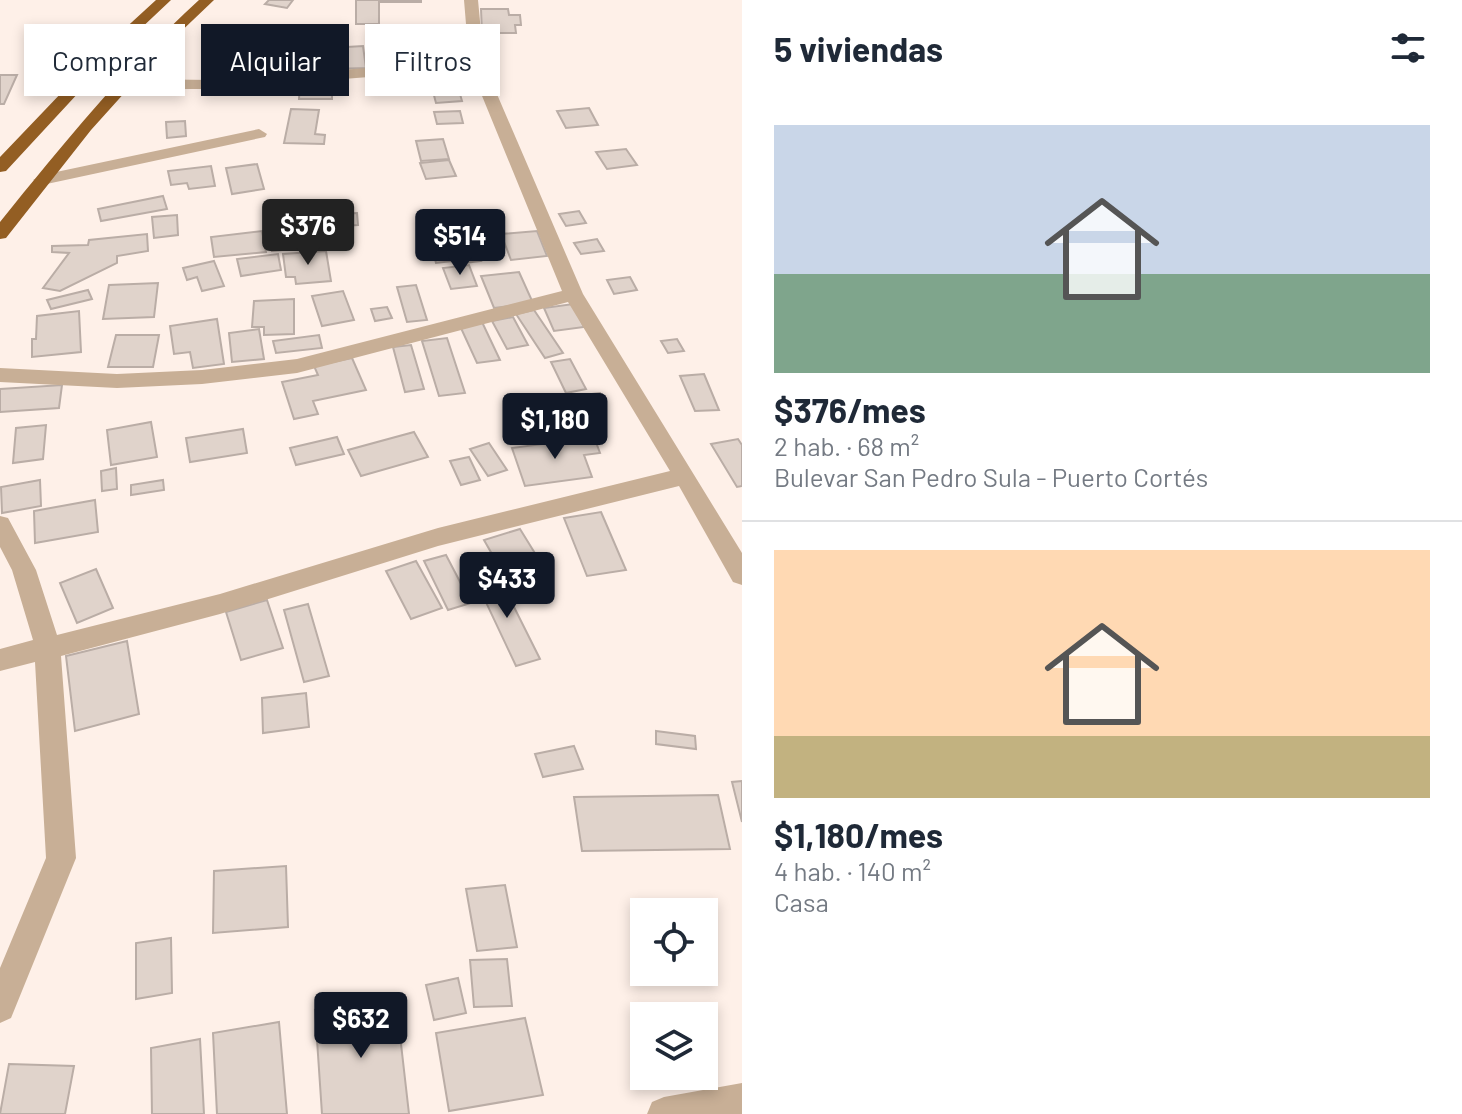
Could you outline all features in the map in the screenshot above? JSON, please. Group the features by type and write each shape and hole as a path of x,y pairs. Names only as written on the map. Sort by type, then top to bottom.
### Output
{"highway":[{"path":"0,167 113,47 164,0"},
{"path":"181,24 207,0"},
{"path":"0,234 85,127 115,96"}],"street":[{"path":"471,0 472,24"},
{"path":"185,86 365,71"},
{"path":"490,96 573,294 742,575"},
{"path":"42,180 259,134"},
{"path":"0,375 117,381 202,377 297,366 573,294"},
{"path":"0,660 47,645 220,604 438,537 685,476"},
{"path":"0,525 24,570 47,645 61,858 0,1007"},
{"path":"664,1114 742,1100"}],"building":[{"path":"269,0 293,0 287,8 265,4"},
{"path":"356,0 421,0 379,2 379,24 356,24"},
{"path":"481,9 508,9 509,15 520,15 521,25 515,25 516,33 500,33 500,24 482,24"},
{"path":"363,46 365,68 349,68 349,47"},
{"path":"0,75 17,75 4,104 0,104"},
{"path":"299,96 332,96 332,99 299,99"},
{"path":"434,96 461,96 462,101 436,103"},
{"path":"589,108 598,125 566,128 557,111"},
{"path":"291,109 319,110 315,134 325,135 324,144 284,143"},
{"path":"460,111 463,123 437,124 434,112"},
{"path":"185,121 186,136 167,138 166,122"},
{"path":"443,139 449,159 421,161 416,141"},
{"path":"626,149 637,165 607,169 596,152"},
{"path":"449,160 456,176 426,179 420,163"},
{"path":"257,164 264,189 232,194 226,168"},
{"path":"211,166 215,186 189,189 187,183 171,185 168,171"},
{"path":"163,196 167,209 101,221 98,209"},
{"path":"330,200 338,220 322,223 315,202"},
{"path":"290,206 305,225 290,230 274,211"},
{"path":"579,211 586,223 566,226 559,214"},
{"path":"357,213 358,225 341,226 339,214"},
{"path":"177,215 178,235 154,238 152,217"},
{"path":"262,231 266,252 214,257 211,237"},
{"path":"537,231 547,256 511,260 501,234"},
{"path":"300,232 304,248 272,251 269,235"},
{"path":"147,234 148,251 117,256 117,263 60,291 43,288 69,253 52,252 52,246 88,245 89,240"},
{"path":"497,236 504,255 479,257 481,261 465,263 458,239"},
{"path":"597,239 604,251 581,254 574,243"},
{"path":"456,241 462,260 436,263 431,244"},
{"path":"326,251 331,281 296,284 295,277 286,277 283,254"},
{"path":"278,254 281,270 241,276 237,259"},
{"path":"214,261 224,286 202,291 197,277 187,280 183,268"},
{"path":"469,265 477,286 451,289 443,268"},
{"path":"519,272 533,303 494,308 481,276"},
{"path":"630,277 637,290 614,294 607,280"},
{"path":"158,283 154,317 103,319 109,285"},
{"path":"416,285 427,320 407,322 397,287"},
{"path":"88,290 92,299 51,309 47,300"},
{"path":"343,291 354,320 322,326 312,296"},
{"path":"294,299 294,334 264,335 264,327 252,327 254,301"},
{"path":"573,304 584,327 554,331 544,308"},
{"path":"387,307 392,318 375,321 371,309"},
{"path":"534,310 563,353 545,358 516,314"},
{"path":"79,311 81,352 32,357 37,316"},
{"path":"513,317 528,345 507,349 492,321"},
{"path":"217,319 224,364 193,368 190,352 174,354 170,326"},
{"path":"482,322 500,360 477,363 460,326"},
{"path":"259,329 264,359 232,362 229,333"},
{"path":"116,335 159,335 153,367 108,367"},
{"path":"319,335 322,348 276,353 273,341"},
{"path":"447,338 465,393 439,396 422,341"},
{"path":"677,339 684,351 668,353 661,341"},
{"path":"411,345 424,389 405,392 393,347"},
{"path":"352,358 366,390 313,401 318,414 294,419 282,382 318,375 314,366"},
{"path":"570,359 586,389 566,393 551,362"},
{"path":"704,374 719,410 695,411 680,376"},
{"path":"62,385 59,408 0,412 0,389"},
{"path":"600,393 604,402 569,406 564,397"},
{"path":"151,422 157,457 111,465 107,430"},
{"path":"46,425 43,459 13,463 16,428"},
{"path":"243,429 247,453 190,462 186,438"},
{"path":"414,432 428,457 361,476 348,450"},
{"path":"337,437 344,454 296,465 290,448"},
{"path":"594,437 600,453 584,455 592,477 525,486 512,448"},
{"path":"738,439 742,445 742,486 737,487 711,444"},
{"path":"489,443 507,470 488,476 470,449"},
{"path":"469,457 480,480 461,485 450,461"},
{"path":"116,468 117,489 102,491 101,471"},
{"path":"40,480 41,506 2,513 1,487"},
{"path":"163,480 164,490 131,495 131,485"},
{"path":"95,500 98,532 35,543 34,511"},
{"path":"601,512 626,570 587,576 564,518"},
{"path":"520,529 549,576 512,589 484,540"},
{"path":"446,555 471,603 448,610 424,561"},
{"path":"416,561 442,608 411,619 386,571"},
{"path":"96,569 113,608 77,623 60,583"},
{"path":"497,573 540,659 516,666 475,579"},
{"path":"267,600 283,648 241,660 226,612"},
{"path":"308,604 329,676 304,682 284,610"},
{"path":"127,641 139,714 75,731 66,656"},
{"path":"306,693 309,727 263,733 262,698"},
{"path":"656,731 695,736 696,749 656,744"},
{"path":"574,746 583,769 543,777 535,754"},
{"path":"742,781 742,822 732,782"},
{"path":"718,795 730,849 582,851 574,797"},
{"path":"286,866 288,927 213,933 214,871"},
{"path":"505,885 517,947 477,951 466,889"},
{"path":"171,938 172,993 136,999 136,943"},
{"path":"507,959 512,1006 474,1007 470,960"},
{"path":"458,978 466,1013 434,1020 426,985"},
{"path":"396,1000 409,1114 322,1114 315,1010"},
{"path":"525,1018 543,1095 449,1111 436,1033"},
{"path":"279,1022 287,1114 217,1114 213,1033"},
{"path":"200,1039 204,1114 152,1114 151,1048"},
{"path":"9,1064 74,1066 65,1114 0,1114"}]}
